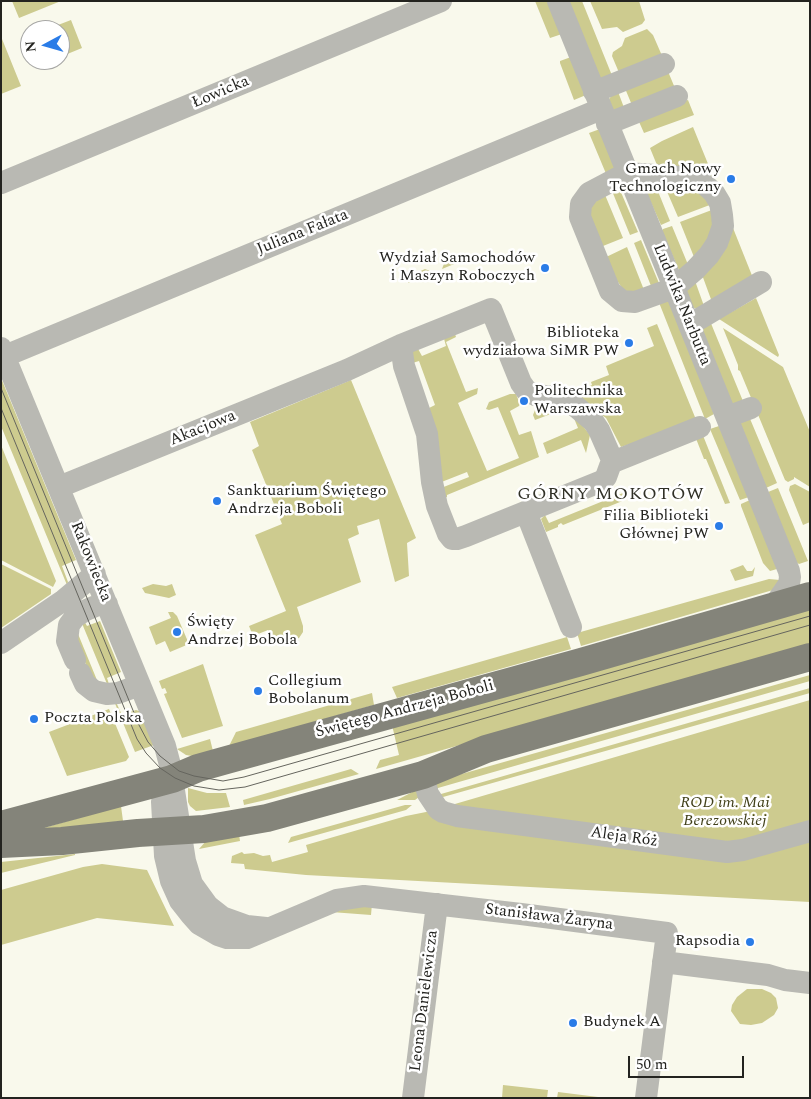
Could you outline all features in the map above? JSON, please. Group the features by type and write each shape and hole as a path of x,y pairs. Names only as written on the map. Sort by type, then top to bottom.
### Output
{"main road":[{"name":"Świętego Andrzeja Boboli","path":"1,825 172,779 198,768 810,596"},
{"path":"1,844 52,842 204,829 267,818 423,775 486,749 810,657"}],"street":[{"name":"Łowicka","path":"1,183 441,1"},
{"name":"Ludwika Narbutta","path":"558,1 790,571 789,584 773,607"},
{"path":"601,108 664,64"},
{"path":"601,108 677,96"},
{"name":"Juliana Fałata","path":"3,352 601,108"},
{"path":"627,173 673,176 696,180 708,186 720,203 723,226 717,243 709,255 674,288 635,302 628,302 618,298 607,286 581,223 580,211 581,204 589,193 627,173"},
{"path":"689,325 761,282"},
{"name":"Akacjowa","path":"59,487 347,370 401,345 491,309 520,383 526,390 535,395 564,400 584,412 599,430 613,462"},
{"path":"401,345 404,366 427,434 434,494 448,534 452,538 457,539 602,481 613,462 700,427"},
{"name":"Rakowiecka","path":"3,352 165,746 172,779"},
{"path":"727,417 751,408"},
{"path":"526,512 571,627"},
{"path":"1,643 64,600 95,574"},
{"path":"107,604 91,607 68,625 67,641 77,667 85,684 94,691 107,694 118,693 140,685"},
{"name":"Aleja Róż","path":"423,775 428,794 438,809 457,816 727,852 743,850 810,831"},
{"name":"Stanisława Żaryna","path":"172,779 167,786 162,802 172,831 165,856 171,881 184,907 199,924 218,934 238,939 256,936 337,900 356,896 437,904 667,933 646,1098"},
{"name":"Leona Danielewicza","path":"413,1098 437,904"},
{"path":"663,962 810,982"}],"green space":[{"path":"12,1 61,1 19,18"},
{"path":"535,1 548,1 562,34 550,38"},
{"path":"568,1 582,1 613,78 600,78"},
{"path":"590,1 639,1 645,20 642,24 623,32 617,27 602,29"},
{"path":"70,20 82,48 70,53"},
{"path":"647,29 653,35 663,58 620,75 612,56 613,52 622,46 625,38"},
{"path":"1,40 21,86 1,94"},
{"path":"571,57 586,95 574,100 560,63 560,61"},
{"path":"667,69 677,93 634,110 624,86"},
{"path":"617,89 626,113 616,117 609,99"},
{"path":"688,100 694,115 644,133 636,115"},
{"path":"693,127 715,181 659,170 650,148"},
{"path":"600,129 617,172 607,176 589,133"},
{"path":"640,178 653,179 670,221 661,225"},
{"path":"662,180 687,183 715,203 678,217"},
{"path":"617,183 638,232 630,235 610,186"},
{"path":"603,190 623,238 598,248 585,205"},
{"path":"717,208 719,219 696,262 680,222"},
{"path":"731,223 753,278 712,302 701,272"},
{"path":"672,226 689,267 681,275 662,231"},
{"path":"641,240 661,288 653,291 634,243"},
{"path":"627,247 646,295 629,298 602,259"},
{"path":"459,255 464,260 442,269 445,261"},
{"path":"425,269 430,271 431,274 408,283 410,276"},
{"path":"694,278 704,306 697,309 692,307 687,294 687,288"},
{"path":"668,296 714,414 705,419 658,300"},
{"path":"756,298 779,355 778,357 719,319"},
{"path":"710,321 745,406 734,409 702,329"},
{"path":"657,324 697,422 621,447 606,418 571,394 592,385 591,382 609,375 606,366 654,346 647,328"},
{"path":"723,328 783,367 810,432 810,487 794,477 794,479 788,482 785,480 738,370 738,365"},
{"path":"450,332 455,334 456,337 446,342 466,392 478,388 477,394 458,403 487,471 519,458 498,407 486,409 489,402 510,394 516,394 520,404 510,411 519,435 531,431 539,457 442,498 440,497 438,483 433,435 425,410 435,405 419,361 409,364 408,361 410,351 416,347 422,356 446,346 443,335","holes":["467,472 469,477 441,488 439,483"]},
{"path":"1,378 76,560 62,566 68,582 67,585 1,426"},
{"path":"351,380 416,538 407,543 409,576 395,582 379,519 357,526 359,534 348,539 361,582 297,607 303,626 303,632 299,638 281,644 273,641 268,630 253,636 249,626 286,611 255,535 282,524 252,450 259,446 250,422"},
{"path":"547,404 559,409 535,420 533,415 535,410"},
{"path":"571,411 590,435 586,453 581,440 547,454 543,443 578,428"},
{"path":"748,414 777,483 766,488 739,420"},
{"path":"719,426 749,497 740,500 710,429"},
{"path":"702,433 730,503 725,504 706,459 704,459 695,436"},
{"path":"1,445 56,581 53,587 1,560"},
{"path":"795,484 810,492 810,522 803,525 789,490 790,486"},
{"path":"778,488 808,561 799,564 796,562 768,492"},
{"path":"623,493 625,500 563,525 561,523 558,527 546,532 541,519 545,515 549,523"},
{"path":"750,500 777,569 770,571 763,563 741,506 741,504"},
{"path":"1,564 51,589 51,594 1,628"},
{"path":"743,565 747,571 752,571 755,567 753,576 735,581 730,570"},
{"path":"769,579 780,580 773,590 581,646 577,633"},
{"path":"153,584 166,586 172,584 176,595 169,598 145,593 142,588"},
{"path":"810,605 810,645 376,769 380,760 399,755 392,725"},
{"path":"168,612 173,612 177,616 189,644 170,652 165,641 156,645 149,627 171,618"},
{"path":"83,619 87,626 100,621 121,672 107,678 110,687 107,684 81,621"},
{"path":"76,629 99,685 92,679 74,636"},
{"path":"567,637 571,649 397,698 392,687"},
{"path":"203,664 223,726 182,738 164,694 167,693 165,688 162,689 159,681"},
{"path":"810,675 810,681 431,790 430,783"},
{"path":"810,688 810,693 436,799 434,796"},
{"path":"372,693 374,705 229,746 236,732"},
{"name":"ROD im. Mai Berezowskiej","path":"810,700 810,902 306,875 245,869 244,864 231,863 232,856 242,852 244,854 270,855 272,862 308,852 306,845 406,816 431,811"},
{"path":"114,701 122,715 136,710 139,711 154,745 135,752"},
{"path":"109,709 129,757 126,761 67,776 49,732"},
{"path":"210,739 213,751 192,756 186,755 177,749"},
{"path":"351,769 359,774 244,805 243,800"},
{"path":"422,787 419,797 415,800 397,800"},
{"path":"188,788 207,793 226,793 230,807 196,811 188,802"},
{"path":"405,805 412,805 406,810 288,843 291,837"},
{"path":"121,806 123,821 43,830 43,828"},
{"path":"239,834 240,841 199,849 206,841"},
{"path":"75,855 1,873 1,862"},
{"path":"102,864 147,870 174,926 97,918 1,945 1,890 83,867"},
{"path":"372,904 371,915 331,912"},
{"path":"747,989 762,989 771,993 776,998 778,1008 774,1015 762,1023 740,1024 731,1011 732,1005 737,997"},
{"path":"503,1085 548,1090 547,1098 502,1098"},
{"path":"558,1092 606,1098 557,1098"}],"tram line":[{"path":"1,388 139,725 148,742 160,756 179,771 194,776 223,781 244,777 810,616"},
{"path":"1,408 137,739 146,753 160,768 175,778 194,786 219,790 245,787 810,625"}],"place":[{"name":"Gmach Nowy Technologiczny","path":"731,179"},
{"name":"Wydział Samochodów i Maszyn Roboczych","path":"545,268"},
{"name":"Biblioteka wydziałowa SiMR PW","path":"629,343"},
{"name":"Politechnika Warszawska","path":"524,401"},
{"name":"Sanktuarium Świętego Andrzeja Boboli","path":"217,501"},
{"name":"Filia Biblioteki Głównej PW","path":"719,526"},
{"name":"Święty Andrzej Bobola","path":"177,632"},
{"name":"Collegium Bobolanum","path":"258,691"},
{"name":"Poczta Polska","path":"34,719"},
{"name":"Rapsodia","path":"750,942"},
{"name":"Budynek A","path":"573,1023"}],"district":[{"name":"GÓRNY MOKOTÓW","path":"611,495"}]}
